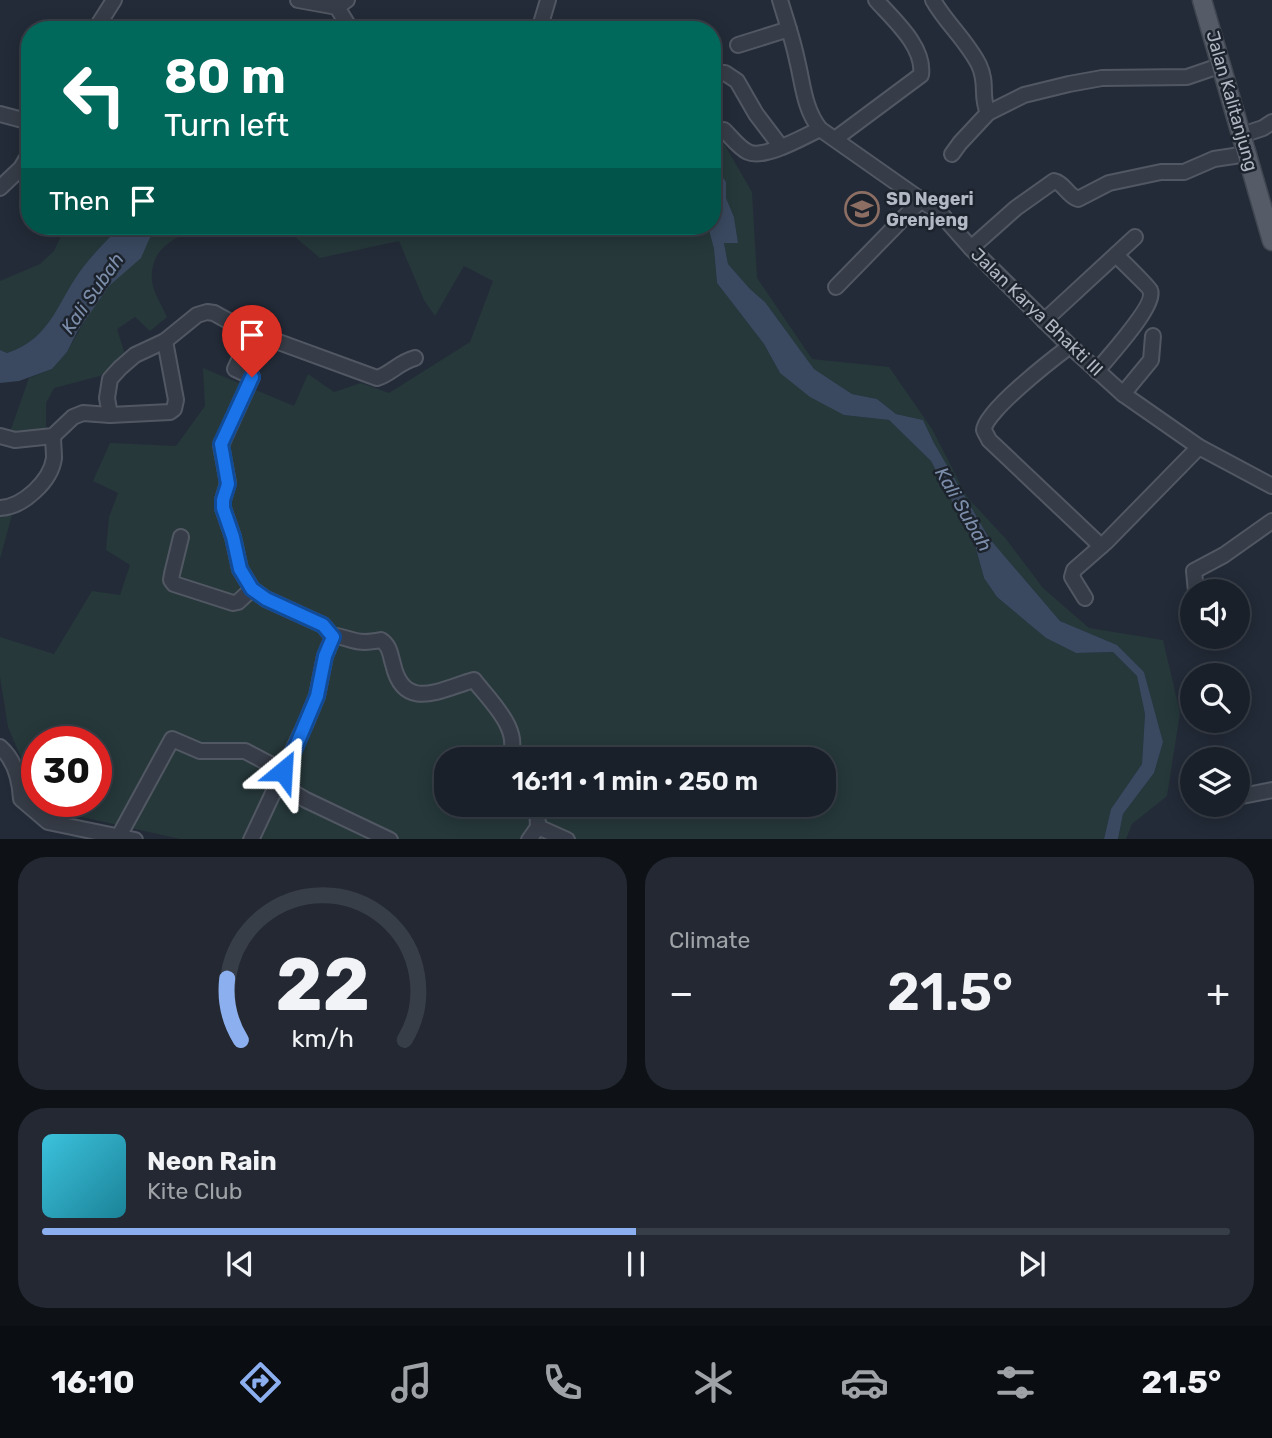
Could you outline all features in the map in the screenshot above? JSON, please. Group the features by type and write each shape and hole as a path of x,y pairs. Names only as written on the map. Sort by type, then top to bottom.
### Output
{"main road":[{"name":"Jalan Kalitanjung","path":"1202,0 1272,242"}],"street":[{"path":"101,21 114,0"},
{"path":"298,0 342,3 348,21"},
{"path":"542,21 548,0"},
{"name":"Jalan Karya Bhakti III","path":"780,0 804,95 809,111 820,128 941,215 1044,321 1123,394 1199,447 1272,486"},
{"path":"835,139 921,75 919,52 876,0"},
{"path":"933,0 979,65 985,80 982,101 988,113"},
{"path":"738,45 789,29"},
{"path":"952,154 988,113 1024,95 1102,78 1187,77 1222,65"},
{"path":"721,74 737,80 756,114 781,147"},
{"path":"0,114 21,120"},
{"path":"1242,135 1272,122"},
{"path":"724,130 751,154 781,147 820,128"},
{"path":"971,248 1016,208 1054,180 1078,199 1109,183 1168,171 1184,172 1214,159 1247,154"},
{"path":"0,188 21,169"},
{"path":"836,287 922,200"},
{"path":"1044,321 1135,237"},
{"path":"1097,371 1137,321 1151,296 1147,285 1116,255"},
{"path":"110,415 107,398 110,379 135,355 165,341 197,315 207,312 252,332 377,378 397,365 415,358"},
{"path":"252,332 235,369 252,377 221,444 228,484 223,508 240,569 252,589 266,599 323,625 332,635 349,638 361,644 381,640 386,643 396,678 411,694 424,695 474,680 501,713 510,731 512,747"},
{"path":"1123,394 1151,360 1153,336"},
{"path":"0,436 15,440 53,436 73,416 83,413 164,414 174,409 176,400 165,341"},
{"path":"1070,346 1012,394 984,428 997,447 1101,546"},
{"path":"0,508 14,505 37,489 47,478 54,457 53,436"},
{"path":"1084,598 1072,573 1199,447"},
{"path":"1195,579 1194,571 1224,555 1272,521"},
{"path":"181,537 171,580 174,584 233,603 252,589"},
{"path":"251,839 317,696 332,635"},
{"path":"118,836 172,739 200,751 245,751 280,777 390,839"},
{"path":"0,747 10,758 20,782 21,799 34,808 41,818 48,822 135,839"},
{"path":"1250,794 1272,790"},
{"path":"529,839 538,827 538,817"},
{"path":"538,827 567,839"}],"shaded area":[{"path":"721,139 752,192 757,278 812,359 889,367 932,429 967,497 1006,539 1043,588 1089,628 1163,640 1180,713 1167,796 1132,824 1126,839 1118,839 1123,814 1154,773 1163,742 1144,672 1117,645 1060,621 989,538 923,420 896,414 877,399 852,394 814,369 765,302 728,264 724,242 738,243 734,217 726,198 726,182 721,175"},
{"path":"62,235 112,235 84,266 44,328 22,347 7,353 0,350 0,281 40,264 54,251"},
{"path":"149,235 182,235 161,251 152,269 153,285 167,317 150,331 135,317 117,329 125,354 100,376 54,388 46,403 46,429 10,432 29,378 52,369 67,352 88,315 109,286 122,274"},
{"path":"293,235 710,235 717,283 764,344 780,373 844,415 889,420 931,461 975,545 984,578 997,597 1046,638 1076,653 1113,652 1137,676 1145,714 1142,764 1111,809 1104,839 180,839 82,817 112,817 112,726 21,726 21,757 8,727 0,677 0,637 54,654 92,591 120,595 130,565 106,550 109,517 118,493 93,481 110,443 176,446 205,406 203,368 294,406 308,374 334,392 361,383 389,393 470,342 493,281 464,266 435,316 424,300 399,241 320,258"},
{"path":"0,512 12,515 0,559"}],"water":[{"name":"Kali Subah","path":"721,175 726,182 726,198 734,217 738,243 724,243 728,264 765,302 814,369 852,394 877,399 896,414 923,420 989,538 1060,621 1117,645 1144,672 1163,742 1154,773 1123,814 1118,839 1104,839 1111,809 1142,764 1145,714 1137,676 1113,652 1076,653 1046,638 997,597 984,578 975,545 931,461 889,420 844,415 810,397 780,373 764,344 717,283 710,235 721,235"},
{"name":"Kali Subah","path":"112,235 151,235 141,258 109,286 77,332 67,352 52,369 19,381 0,383 0,350 7,353 22,347 44,328 75,279"}],"place":[{"name":"SD Negeri Grenjeng","path":"862,209"}],"route":[{"path":"252,377 221,444 228,472 223,508 240,569 252,589 266,599 323,625 333,637 325,656 317,696 283,771"}]}
